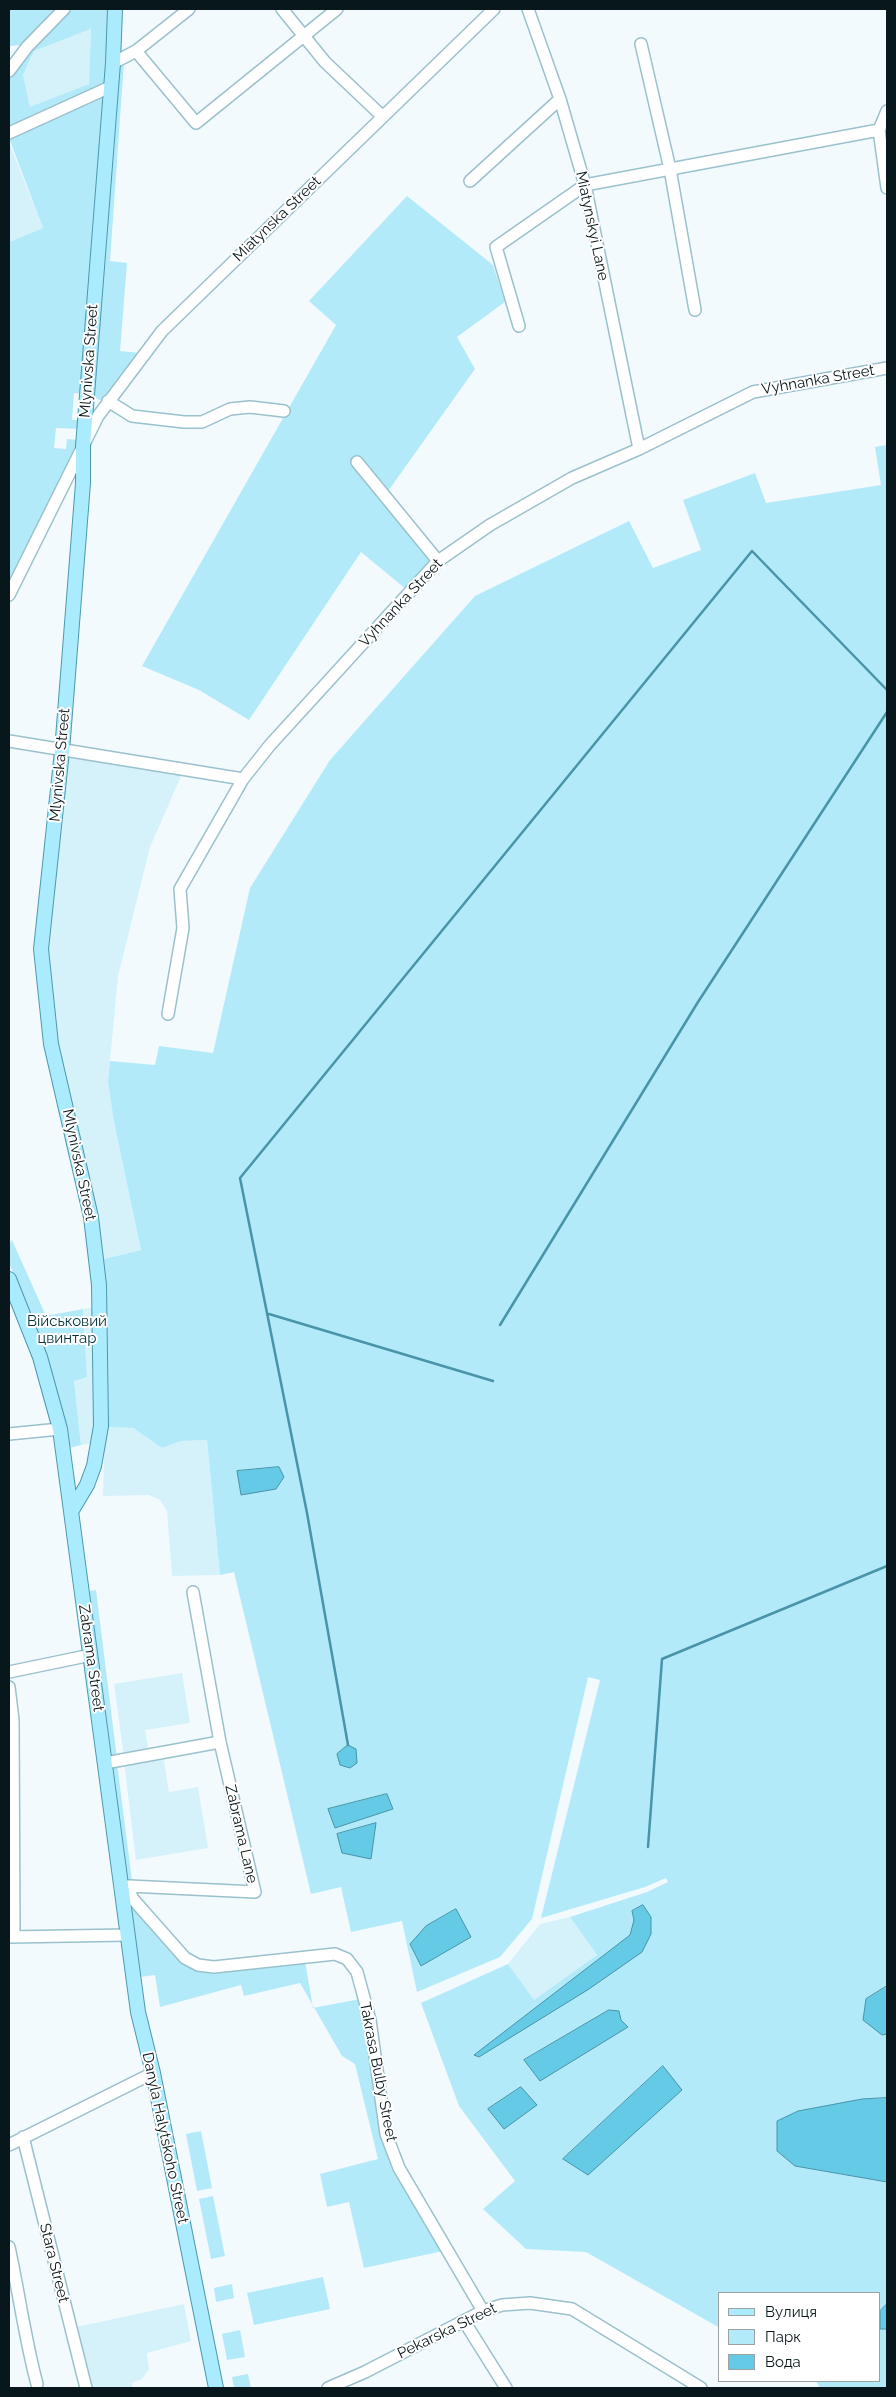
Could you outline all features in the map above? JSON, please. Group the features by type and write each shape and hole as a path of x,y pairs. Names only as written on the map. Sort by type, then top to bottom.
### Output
{"main road":[{"name":"Mlynivska Street","path":"72,1510 82,1496 94,1466 101,1426 102,1355 99,1285 91,1218 51,1044 42,959 62,751 83,483 83,446 115,9"},
{"name":"Zabrama Street","path":"9,1279 40,1357 60,1429 105,1763 125,1886"},
{"name":"Danyla Halytskoho Street","path":"125,1886 128,1935 138,2012 153,2073 216,2388"}],"street":[{"path":"9,71 27,47 64,9"},
{"path":"112,63 136,51 188,9"},
{"path":"282,9 325,62 382,116"},
{"path":"136,51 196,123 337,9"},
{"name":"Miatynska Street","path":"9,595 83,446 108,401 162,331 494,9"},
{"name":"Miatynskyi Lane","path":"528,9 560,100 585,185 639,449"},
{"path":"641,44 670,168 695,310"},
{"path":"9,133 110,87"},
{"path":"470,181 560,100"},
{"path":"887,111 879,130 887,188"},
{"path":"519,326 496,247 585,185 879,130"},
{"name":"Vyhnanka Street","path":"168,1014 183,928 180,889 243,779 270,745 438,561 490,525 572,478 639,449 754,392 887,368"},
{"path":"108,401 132,416 184,422 202,422 230,409 237,408 250,407 284,411"},
{"path":"357,462 438,561"},
{"path":"9,741 243,779"},
{"path":"9,1434 60,1429"},
{"name":"Zabrama Lane","path":"125,1886 255,1892 220,1742 194,1592"},
{"path":"9,1672 91,1655"},
{"path":"9,1687 14,1720 11,1937 128,1935"},
{"path":"105,1763 220,1742"},
{"name":"Takrasa Bulby Street","path":"125,1886 132,1898 185,1958 198,1965 214,1967 335,1954 347,1959 356,1972 370,2020 386,2134 399,2168 483,2311"},
{"path":"9,2145 153,2073"},
{"name":"Stara Street","path":"22,2138 86,2388"},
{"path":"9,2247 25,2321 25,2336 37,2384"},
{"name":"Pekarska Street","path":"328,2388 365,2372 483,2311 502,2304 530,2303 572,2309 701,2388"},
{"path":"464,2321 506,2388"}],"shaded area":[{"path":"91,29 89,84 30,108 23,75 34,51"},
{"path":"9,142 43,228 9,242"},
{"path":"66,756 182,774 150,847 118,976 108,1082 141,1250 100,1260 55,1044 45,949"},
{"path":"96,1307 94,1443 81,1445 74,1380 87,1377 83,1309"},
{"path":"105,1427 133,1428 162,1448 181,1441 207,1440 220,1575 172,1576 167,1511 160,1500 149,1495 103,1496"},
{"path":"182,1673 190,1723 145,1730 149,1753 124,1758 114,1684"},
{"path":"163,1755 169,1792 198,1787 208,1848 136,1860 124,1762"},
{"path":"570,1917 597,1955 534,2001 508,1964 540,1924"},
{"path":"184,2304 191,2341 147,2353 149,2369 142,2379 132,2383 133,2388 91,2388 76,2327"}],"green space":[{"path":"9,9 58,9 24,45 9,46"},
{"path":"70,9 110,9 106,85 9,129 9,77 30,49","holes":["91,29 89,84 30,107 23,75 34,51"]},
{"path":"124,61 110,261 127,263 120,351 140,353 105,399 100,400 95,398 91,390 116,66"},
{"path":"106,94 83,394 74,393 72,420 81,420 80,429 56,428 54,448 66,449 67,439 79,440 79,444 9,584 9,242 43,228 9,138"},
{"path":"407,196 493,265 505,302 457,337 475,369 381,501 431,561 407,590 361,552 249,720 199,690 142,666 336,325 309,301"},
{"path":"887,445 887,1986 866,1999 882,2035 887,2034 887,2098 862,2099 798,2111 777,2121 777,2151 795,2166 887,2182 887,2388 820,2388 817,2382 881,2382 881,2292 718,2292 718,2327 586,2252 526,2249 483,2209 515,2181 459,2106 421,2003 508,1964 534,2000 597,1955 570,1917 647,1892 668,1882 666,1878 645,1887 541,1918 600,1680 588,1677 532,1919 500,1957 417,1992 402,1921 351,1932 341,1887 311,1894 234,1572 220,1575 207,1440 181,1441 162,1448 133,1428 105,1427 100,1260 141,1250 114,1121 108,1082 110,1061 155,1065 159,1046 213,1053 250,888 330,760 475,596 629,521 653,568 701,550 683,500 755,473 766,503 881,485 875,447","holes":["387,1794 393,1809 335,1827","471,1936 421,1966 410,1944"]},
{"name":"Військовий цвинтар","path":"12,1240 46,1316 83,1309 87,1377 74,1381 81,1445 69,1448 46,1355 9,1263 9,1245"},
{"path":"96,1590 117,1759 111,1760 89,1591"},
{"path":"117,1763 132,1881 127,1882 112,1764"},
{"path":"130,1901 197,1969 305,1961 312,2005 300,1983 244,1996 241,1985 160,2007 155,1975 140,1977"},
{"path":"360,1999 367,2020 382,2135 443,2251 364,2268 349,2202 327,2207 320,2174 378,2159 355,2064 342,2056 314,2008"},
{"path":"201,2131 212,2188 197,2191 186,2134"},
{"path":"213,2196 225,2256 211,2259 199,2199"},
{"path":"323,2277 330,2309 254,2325 247,2293"},
{"path":"232,2284 234,2298 216,2302 214,2288"},
{"path":"240,2330 245,2357 227,2360 222,2334"},
{"path":"248,2374 251,2388 234,2388 232,2377"}],"water":[{"path":"279,1467 284,1477 276,1489 241,1495 237,1471"},
{"path":"348,1745 356,1749 357,1763 350,1768 340,1765 337,1754"},
{"path":"387,1794 393,1809 335,1828 328,1809"},
{"path":"376,1823 371,1859 342,1853 337,1834"},
{"path":"643,1905 651,1917 651,1934 642,1952 589,1989 479,2057 474,2055 630,1935 634,1920 632,1911"},
{"path":"456,1909 471,1937 421,1966 410,1944 426,1926"},
{"path":"887,1986 887,2034 882,2035 863,2020 866,1999"},
{"path":"609,2010 619,2011 621,2020 628,2027 540,2081 524,2060"},
{"path":"663,2066 682,2090 588,2175 563,2159"},
{"path":"521,2087 537,2105 504,2129 488,2109"},
{"path":"887,2098 887,2182 795,2166 777,2151 777,2121 798,2111 862,2099"},
{"path":"887,2304 887,2329 881,2329 881,2310"}],"waterway":[{"path":"348,1745 307,1513 240,1178 752,551 887,690"},
{"path":"500,1325 698,1002 887,712"},
{"path":"269,1314 493,1381"},
{"path":"648,1847 662,1659 887,1566"}]}
